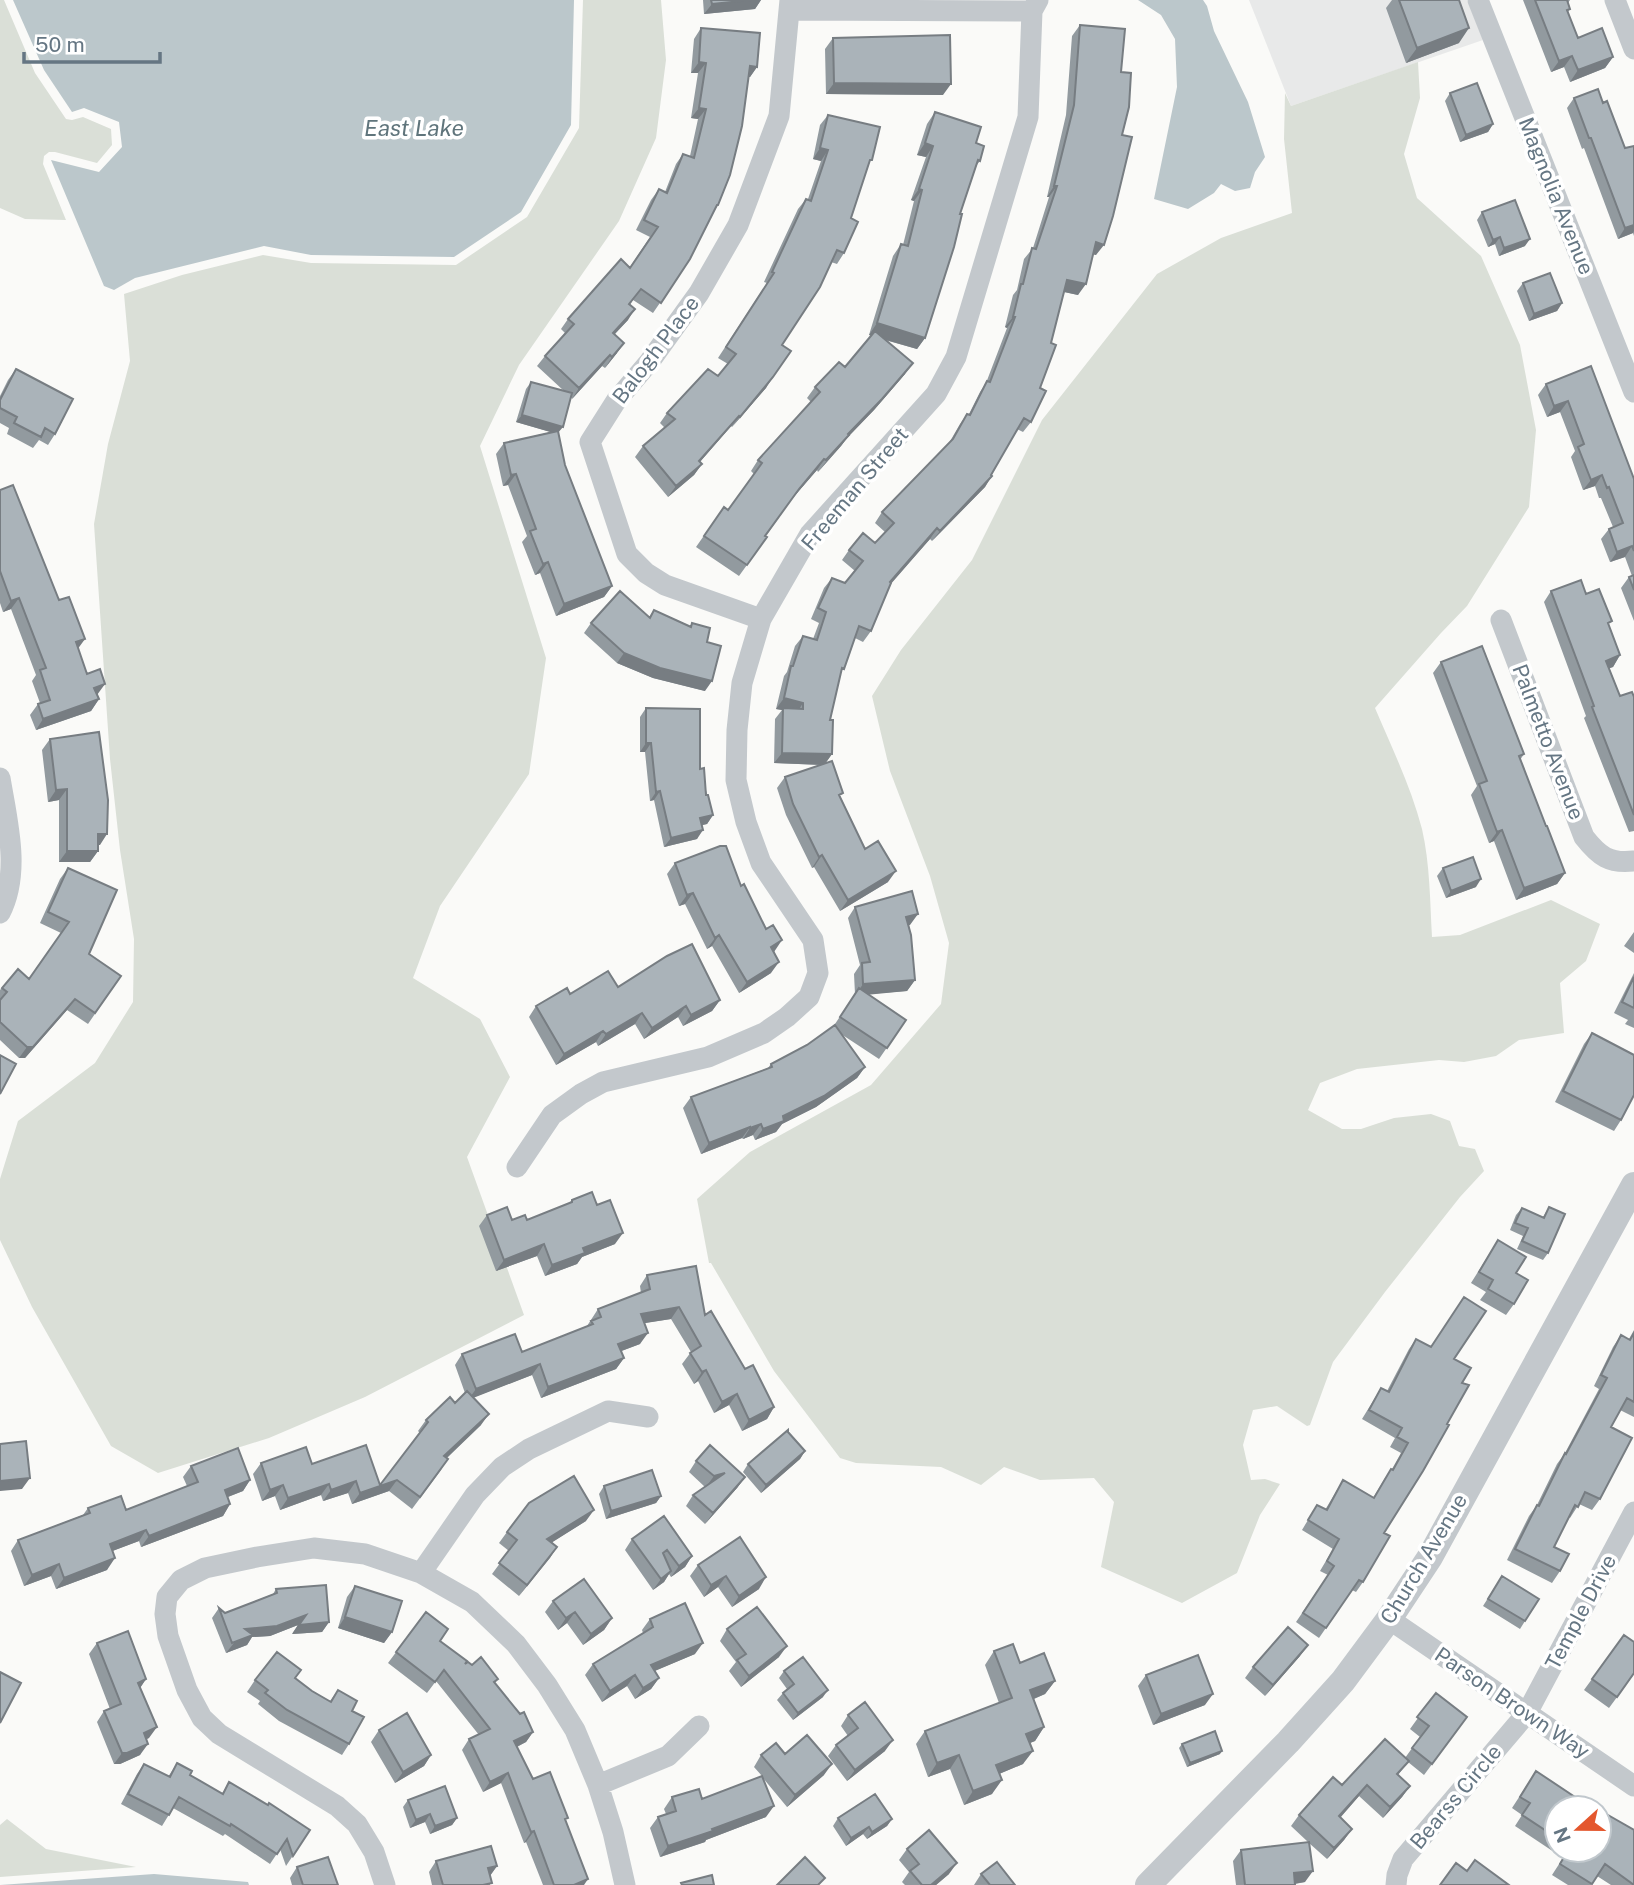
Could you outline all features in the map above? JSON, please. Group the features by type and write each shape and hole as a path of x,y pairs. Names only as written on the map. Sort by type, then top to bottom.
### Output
{"street":[{"name":"Magnolia Avenue","path":"1478,0 1634,392"},
{"path":"1615,0 1634,49"},
{"path":"790,5 1035,6"},
{"name":"Balogh Place","path":"761,619 665,584 646,573 627,554 590,442 617,401 699,293 738,225 779,116 790,5"},
{"name":"Freeman Street","path":"517,1167 552,1115 581,1094 603,1082 708,1057 764,1033 809,997 818,972 813,940 761,863 746,822 736,780 736,742 742,683 761,619 810,534 936,394 956,357 1028,117 1035,6"},
{"name":"Palmetto Avenue","path":"1502,620 1584,837 1604,858 1619,863 1634,861"},
{"path":"0,778 10,846 10,874 5,903 0,913"},
{"name":"Church Avenue","path":"1148,1885 1289,1742 1343,1681 1389,1619 1430,1557 1634,1185"},
{"path":"421,1573 475,1495 511,1461 529,1449 608,1411 648,1417"},
{"name":"Temple Drive","path":"1527,1713 1634,1511"},
{"path":"385,1885 374,1852 357,1824 337,1806 219,1734 202,1718 187,1690 167,1636 164,1614 167,1597 181,1580 205,1568 314,1548 365,1554 421,1573 472,1602 516,1644 547,1685 575,1730 598,1785 613,1832 625,1885"},
{"name":"Parson Brown Way","path":"1389,1619 1634,1786"},
{"name":"Bearss Circle","path":"1396,1885 1403,1859 1527,1713"},
{"path":"598,1785 668,1756 699,1726"}],"shaded area":[{"path":"0,0 4,0 35,73 66,119 83,117 111,129 112,145 97,163 55,152 44,156 43,164 66,220 25,219 0,208"},
{"path":"583,0 661,0 666,60 656,138 619,221 519,365 480,446 546,658 529,774 440,906 413,978 480,1019 510,1077 467,1157 524,1315 365,1397 269,1438 158,1473 111,1446 32,1307 0,1240 0,1179 18,1121 95,1063 133,1002 134,939 120,850 110,759 94,524 108,444 130,361 124,294 182,275 263,255 311,263 456,265 527,217 579,128"},
{"path":"1249,0 1467,0 1483,40 1291,106"},
{"path":"1418,62 1420,98 1404,154 1417,198 1481,256 1520,345 1536,430 1529,507 1467,606 1375,708 1407,783 1422,829 1428,869 1432,937 1460,935 1551,900 1600,924 1586,961 1560,983 1564,1033 1519,1040 1496,1056 1464,1062 1439,1060 1357,1069 1320,1083 1308,1110 1342,1129 1361,1129 1394,1118 1431,1114 1450,1121 1459,1146 1475,1149 1484,1171 1460,1197 1333,1362 1310,1425 1307,1426 1277,1406 1253,1410 1243,1445 1251,1480 1265,1479 1280,1484 1260,1515 1237,1573 1182,1603 1101,1567 1114,1502 1094,1478 1040,1480 1004,1467 981,1485 941,1467 856,1463 840,1458 774,1371 709,1263 697,1199 750,1152 871,1085 941,1004 949,943 930,876 890,771 872,696 901,650 972,560 1042,420 1157,274 1221,238 1292,213 1284,139 1285,93 1291,106"},
{"path":"7,1819 46,1849 136,1867 0,1877 0,1825"}],"water":[{"name":"East Lake","path":"13,0 574,0 571,125 521,212 454,257 311,255 264,246 135,278 114,290 104,286 51,160 99,172 122,147 119,122 84,108 72,112 44,70"},
{"path":"1138,0 1203,0 1207,6 1214,31 1248,102 1265,157 1255,172 1250,188 1235,191 1221,184 1214,193 1188,209 1154,199 1177,87 1175,39 1161,15"},
{"path":"154,1874 248,1882 249,1885 0,1885"}],"building":[{"path":"711,0 751,0 712,4"},
{"path":"1399,0 1459,0 1469,28 1417,48"},
{"path":"1535,0 1567,0 1570,9 1567,10 1578,38 1602,28 1613,57 1578,70 1572,56 1559,61"},
{"path":"1080,25 1125,29 1121,72 1131,73 1129,107 1122,135 1132,137 1104,245 1096,242 1086,284 1067,280 1051,343 1056,345 1040,388 1046,391 1031,422 1024,418 992,476 940,531 937,528 890,582 871,631 859,626 844,669 842,668 830,720 833,720 832,754 782,753 783,708 803,709 803,703 784,698 791,666 803,636 817,640 826,612 818,608 832,578 845,583 863,561 849,550 863,533 875,543 894,523 882,512 953,439 967,414 970,415 987,381 990,382 1015,317 1032,248 1036,249 1057,186 1054,186 1074,105"},
{"path":"701,28 760,33 757,67 750,66 742,126 730,175 690,259 661,303 641,289 629,304 635,309 613,333 624,343 579,388 545,356 574,324 568,319 621,259 630,268 658,227 644,220 659,189 667,193 683,154 694,158 706,109 699,108 706,63 699,62"},
{"path":"950,35 951,84 834,83 833,38"},
{"path":"1477,83 1493,124 1466,135 1450,93"},
{"path":"1598,89 1603,103 1607,101 1625,148 1634,146 1634,225 1625,228 1574,98"},
{"path":"935,112 981,127 976,143 984,146 960,214 954,247 925,338 877,323 901,244 908,246 922,190 919,189 933,146 925,143"},
{"path":"828,115 880,127 872,160 851,218 858,222 844,253 837,250 820,287 782,345 791,351 740,417 699,461 702,464 676,486 643,446 675,419 667,413 708,369 718,376 736,354 726,347 774,273 772,272 806,199 811,201 828,150 820,148"},
{"path":"1515,200 1530,239 1504,248 1500,237 1493,240 1482,212"},
{"path":"1550,273 1562,303 1534,314 1523,283"},
{"path":"875,331 913,363 799,489 747,565 704,536 724,507 728,510 762,463 758,460 820,392 815,387 839,362 845,367"},
{"path":"1591,366 1634,479 1634,551 1632,546 1617,552 1609,529 1623,523 1609,487 1607,488 1602,475 1591,480 1578,447 1584,444 1568,401 1554,406 1546,384"},
{"path":"16,369 73,399 55,434 45,428 41,437 14,423 17,417 0,408 0,400"},
{"path":"531,382 572,393 563,427 522,415"},
{"path":"558,431 565,465 612,586 564,604 548,562 543,564 530,531 536,529 516,474 511,475 504,443"},
{"path":"13,485 59,600 69,597 85,639 76,642 87,674 100,669 105,684 94,688 99,699 43,719 38,704 50,700 40,670 46,668 19,598 11,601 0,571 0,490"},
{"path":"1634,575 1634,590 1629,577"},
{"path":"1581,580 1586,594 1599,589 1612,621 1608,623 1620,655 1606,661 1620,696 1632,692 1634,697 1634,815 1551,591"},
{"path":"620,591 650,618 654,610 691,627 692,623 710,628 707,642 721,646 712,681 660,668 624,653 591,623"},
{"path":"1482,646 1524,754 1519,756 1565,873 1524,888 1502,830 1497,832 1479,784 1487,781 1441,662"},
{"path":"646,708 700,709 700,769 704,768 706,795 713,815 700,818 703,830 671,838 660,791 656,792 651,743 646,743"},
{"path":"99,732 108,800 107,834 98,834 98,851 67,851 67,789 56,790 50,739"},
{"path":"832,761 843,793 839,795 865,849 878,841 896,871 848,900 822,855 819,857 793,804 785,777"},
{"path":"726,846 741,886 744,884 766,929 773,925 782,940 771,947 779,962 747,982 719,935 715,938 693,893 687,895 675,863"},
{"path":"1473,857 1481,879 1451,891 1443,868"},
{"path":"68,868 117,890 89,954 121,976 95,1013 75,999 33,1047 27,1047 0,1022 0,1000 7,992 2,988 18,969 29,979 69,922 48,912"},
{"path":"912,891 918,914 906,917 911,935 915,980 863,984 862,963 870,962 855,907"},
{"path":"692,944 720,1000 691,1015 686,1006 652,1028 642,1013 606,1034 603,1031 564,1054 536,1006 567,988 570,994 608,971 618,987 667,956"},
{"path":"1634,977 1634,1008 1622,1002"},
{"path":"859,988 906,1020 887,1048 840,1017"},
{"path":"835,1025 865,1067 824,1096 783,1116 784,1121 763,1129 761,1124 750,1127 709,1143 691,1097 772,1067 771,1064 807,1045"},
{"path":"1592,1033 1634,1055 1634,1095 1621,1120 1563,1091"},
{"path":"0,1055 16,1064 0,1094"},
{"path":"592,1192 597,1205 610,1200 623,1233 583,1248 585,1253 552,1265 544,1244 504,1260 487,1215 507,1207 512,1220 525,1215 527,1220"},
{"path":"1549,1207 1565,1214 1548,1253 1522,1241 1528,1228 1515,1223 1522,1208 1544,1218"},
{"path":"1498,1240 1526,1257 1516,1273 1528,1280 1514,1304 1488,1289 1493,1280 1479,1272"},
{"path":"696,1266 705,1315 711,1311 745,1369 753,1365 774,1407 749,1420 737,1394 722,1402 706,1370 702,1372 690,1353 701,1346 679,1307 641,1314 648,1333 618,1344 624,1358 548,1387 540,1364 476,1389 462,1354 515,1334 522,1352 593,1324 591,1321 601,1317 598,1309 650,1289 647,1275"},
{"path":"1464,1297 1486,1311 1454,1359 1471,1368 1462,1383 1469,1385 1423,1471 1384,1533 1390,1536 1363,1582 1359,1580 1326,1628 1303,1613 1334,1566 1327,1561 1339,1539 1308,1520 1317,1505 1327,1510 1343,1480 1374,1498 1408,1443 1397,1437 1402,1428 1369,1410 1381,1388 1389,1392 1416,1339 1431,1347"},
{"path":"1634,1333 1634,1402 1627,1398 1611,1427 1632,1438 1600,1499 1585,1492 1578,1507 1575,1505 1554,1547 1569,1554 1560,1571 1515,1549 1607,1378 1601,1375 1621,1335 1630,1340"},
{"path":"467,1391 489,1414 444,1456 448,1459 420,1497 397,1480 360,1493 356,1481 331,1490 329,1484 288,1498 283,1485 270,1490 261,1463 306,1447 312,1464 366,1445 380,1485 428,1422 426,1420 450,1397 455,1403"},
{"path":"788,1430 805,1451 766,1485 748,1464"},
{"path":"26,1441 30,1478 0,1481 0,1444"},
{"path":"710,1445 745,1477 713,1513 693,1495 725,1473 714,1476 696,1461"},
{"path":"238,1448 250,1480 225,1490 230,1504 149,1536 146,1530 110,1544 115,1558 64,1578 59,1564 32,1575 18,1540 90,1513 88,1508 121,1496 126,1510 198,1482 191,1466"},
{"path":"652,1470 661,1496 611,1511 604,1486"},
{"path":"574,1476 594,1510 547,1539 557,1547 527,1585 499,1563 517,1540 507,1532 529,1503"},
{"path":"664,1516 692,1556 679,1566 667,1550 663,1553 671,1571 661,1579 632,1539"},
{"path":"740,1537 766,1577 739,1596 726,1576 711,1585 698,1565"},
{"path":"1502,1576 1539,1599 1525,1621 1488,1599"},
{"path":"584,1579 612,1618 591,1634 575,1612 566,1618 553,1601"},
{"path":"326,1585 329,1622 299,1625 306,1615 277,1626 245,1629 253,1635 232,1643 219,1608 225,1613 277,1593 276,1589"},
{"path":"355,1586 402,1601 392,1632 345,1617"},
{"path":"685,1603 703,1643 651,1665 659,1678 643,1688 635,1675 610,1691 593,1664 653,1627 650,1619"},
{"path":"757,1607 787,1646 749,1676 737,1660 746,1654 727,1629"},
{"path":"426,1612 448,1629 440,1641 467,1661 465,1664 468,1662 472,1665 481,1657 498,1679 494,1682 520,1714 524,1712 533,1732 514,1741 533,1779 550,1772 588,1879 574,1885 554,1885 508,1773 490,1782 469,1739 490,1729 444,1670 435,1682 396,1652"},
{"path":"1288,1627 1308,1645 1273,1685 1253,1667"},
{"path":"128,1631 146,1679 138,1683 157,1727 144,1733 148,1744 122,1753 104,1711 121,1704 97,1643"},
{"path":"1624,1635 1634,1642 1634,1673 1617,1697 1592,1679"},
{"path":"1013,1644 1020,1663 1044,1653 1055,1681 1030,1690 1044,1727 1026,1734 1033,1751 996,1765 1002,1780 973,1791 959,1755 937,1763 925,1731 1012,1698 994,1651"},
{"path":"277,1652 301,1670 295,1678 312,1691 331,1702 338,1690 357,1701 352,1711 364,1717 349,1744 287,1710 265,1693 268,1690 255,1680"},
{"path":"1198,1655 1213,1694 1161,1714 1146,1675"},
{"path":"803,1657 828,1690 798,1713 783,1693 794,1684 784,1671"},
{"path":"0,1672 21,1683 0,1723"},
{"path":"1436,1693 1467,1717 1432,1764 1412,1748 1429,1726 1417,1717"},
{"path":"865,1702 893,1740 855,1770 836,1745 858,1728 848,1715"},
{"path":"407,1713 431,1755 403,1772 379,1730"},
{"path":"1215,1731 1222,1751 1190,1763 1182,1744"},
{"path":"807,1735 832,1764 795,1795 761,1755 776,1743 785,1754"},
{"path":"1385,1739 1409,1761 1397,1774 1410,1786 1390,1807 1367,1785 1339,1816 1352,1829 1334,1848 1299,1815 1333,1777 1342,1785"},
{"path":"177,1763 192,1771 190,1775 223,1794 229,1782 268,1805 269,1803 310,1830 293,1856 287,1839 277,1854 231,1824 230,1826 179,1797 169,1815 128,1794 144,1764 170,1777"},
{"path":"1536,1771 1570,1794 1543,1794 1543,1829 1522,1815 1530,1803 1520,1797"},
{"path":"762,1776 774,1806 668,1846 658,1817 676,1811 672,1797 699,1789 702,1799"},
{"path":"445,1786 457,1818 435,1826 430,1814 416,1820 408,1800"},
{"path":"875,1794 892,1819 872,1832 869,1827 851,1838 838,1818"},
{"path":"1613,1818 1634,1830 1634,1885 1605,1864 1613,1864"},
{"path":"929,1830 957,1863 931,1885 922,1885 910,1871 919,1864 907,1849"},
{"path":"1309,1842 1313,1871 1294,1873 1295,1885 1245,1885 1241,1850"},
{"path":"491,1846 497,1866 488,1868 492,1883 443,1885 436,1861"},
{"path":"328,1857 338,1885 303,1885 297,1867"},
{"path":"805,1857 825,1878 818,1885 777,1885"},
{"path":"1475,1860 1509,1885 1440,1885 1456,1863 1467,1871"},
{"path":"997,1862 1015,1885 990,1885 981,1874"},
{"path":"1560,1864 1605,1864 1592,1884"},
{"path":"712,1875 714,1885 681,1883"}]}
